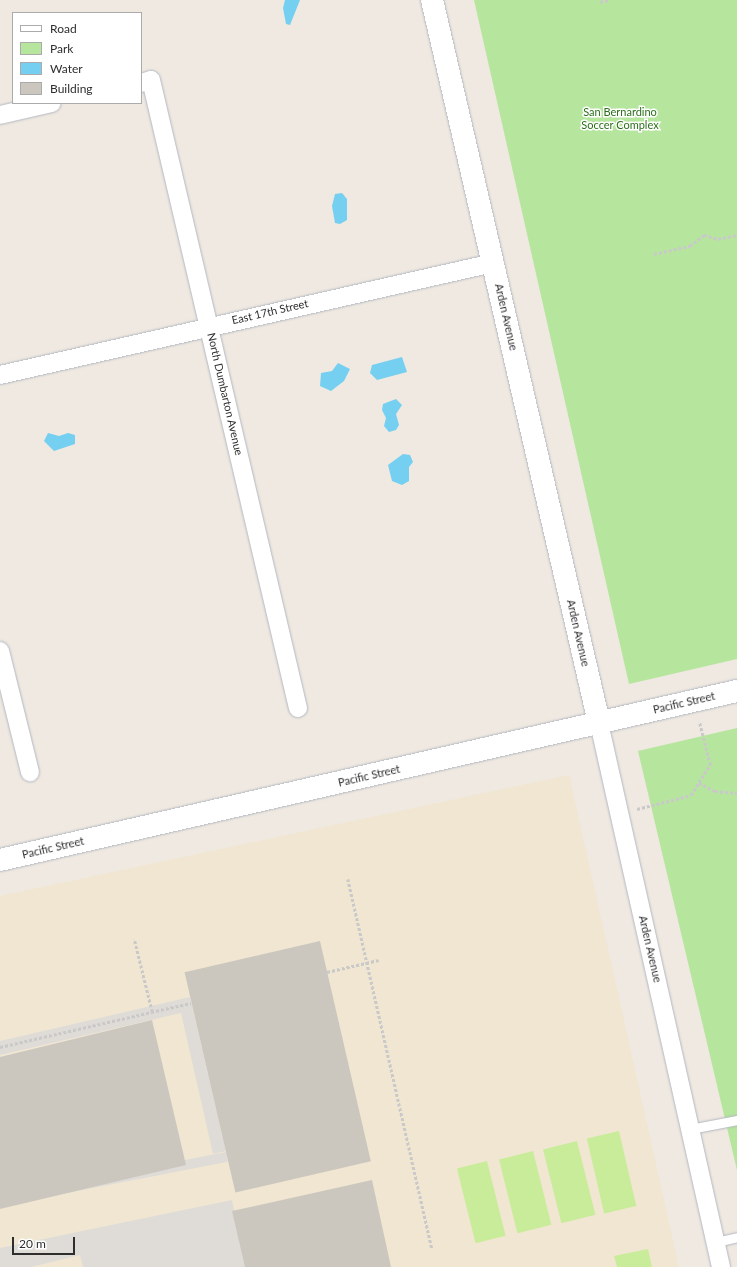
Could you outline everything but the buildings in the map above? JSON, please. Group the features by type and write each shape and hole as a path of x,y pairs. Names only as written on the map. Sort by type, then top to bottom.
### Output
{"street":[{"name":"Arden Avenue","path":"432,0 599,723 721,1267"},
{"name":"North Dumbarton Avenue","path":"146,82 209,326 298,708"},
{"path":"0,115 48,104"},
{"name":"East 17th Street","path":"0,375 209,326 493,263"},
{"path":"0,651 30,772"},
{"name":"Pacific Street","path":"0,860 737,691"}],"lane":[{"path":"690,1129 737,1120"},
{"path":"716,1242 737,1237"}],"path":[{"path":"600,2 609,0"},
{"path":"654,254 690,246 704,235 718,239 737,235"},
{"path":"619,814 691,796 710,765 693,701"},
{"path":"699,783 715,791 737,793"},
{"path":"348,879 432,1249"},
{"path":"0,1046 152,1012 134,939"},
{"path":"327,972 379,960"},
{"path":"8,1045 191,1003"}],"shaded area":[{"path":"569,775 679,1267 0,1267 0,896"},
{"path":"190,997 226,1151 213,1154 181,1013 0,1055 0,1041"},
{"path":"226,1152 228,1162 0,1206 0,1196"},
{"path":"232,1200 246,1267 83,1267 80,1255 31,1267 0,1267 0,1248"}],"green space":[{"name":"San Bernardino Soccer Complex","path":"474,0 737,0 737,659 629,684"},
{"path":"737,728 737,1170 638,751"},
{"path":"619,1131 636,1206 604,1213 587,1138"},
{"path":"577,1141 595,1215 561,1223 543,1149"},
{"path":"533,1151 551,1225 517,1233 499,1159"},
{"path":"487,1161 506,1236 476,1243 457,1168"},
{"path":"648,1249 652,1267 617,1267 614,1256"}],"water":[{"path":"285,0 300,0 290,25 286,24 283,8"},
{"path":"342,193 347,199 347,220 340,224 335,223 332,206 335,194"},
{"path":"402,357 407,372 377,380 370,373 372,365"},
{"path":"338,363 350,369 344,381 331,391 320,386 321,373 332,371"},
{"path":"396,399 402,405 396,414 399,425 396,430 389,432 384,426 386,418 382,410 383,404"},
{"path":"48,433 59,436 68,433 75,435 75,444 54,451 44,441"},
{"path":"403,454 410,455 413,462 409,467 409,481 402,485 392,481 388,465"}]}
